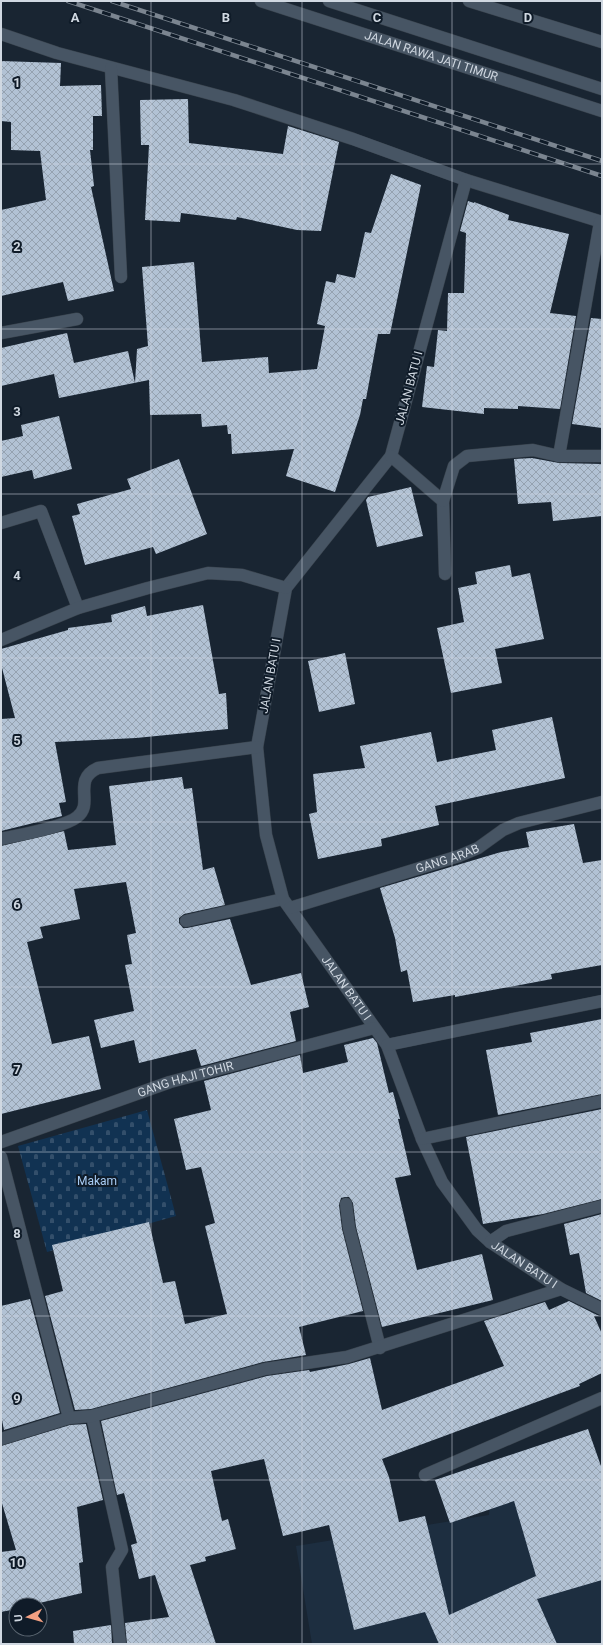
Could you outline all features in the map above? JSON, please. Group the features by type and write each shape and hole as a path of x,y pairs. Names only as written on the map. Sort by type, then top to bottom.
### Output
{"street":[{"name":"JALAN RAWA JATI TIMUR","path":"261,1 602,111"},
{"name":"JALAN RAWA JATI TIMUR","path":"329,1 602,89"},
{"path":"469,1 602,42"},
{"path":"1,34 57,53 234,100 353,139 466,180 601,222 559,456"},
{"path":"111,68 121,278"},
{"name":"JALAN BATU I","path":"466,180 391,456 286,588 257,747 266,835 286,904 387,1044 422,1139 442,1182 477,1230 490,1242 561,1289 602,1309"},
{"path":"1,333 77,319"},
{"path":"445,574 443,501 454,466 467,456 533,450 559,456 602,456"},
{"path":"391,456 443,501"},
{"path":"1,523 41,511 78,608"},
{"path":"1,640 78,608 208,573 242,575 286,588"},
{"path":"1,839 68,822 78,817 84,809 85,779 90,772 98,768 257,747"},
{"name":"GANG ARAB","path":"186,921 286,904 459,856 478,848 503,830 519,823 602,802"},
{"path":"387,1044 602,1001"},
{"name":"GANG HAJI TOHIR","path":"1,1142 170,1082 374,1028"},
{"path":"422,1139 602,1102"},
{"path":"1,1157 69,1418"},
{"path":"346,1204 349,1228 380,1348"},
{"path":"490,1242 506,1231 602,1206"},
{"path":"1,1439 69,1418 92,1416 265,1369 348,1357 561,1289"},
{"path":"425,1475 602,1398"},
{"path":"92,1416 122,1550 112,1567 120,1644"}],"shaded area":[{"path":"602,1467 602,1644 312,1644 296,1546 489,1515 491,1490"}],"green space":[{"name":"Makam","path":"147,1110 176,1216 47,1252 18,1146"}],"building":[{"path":"1,61 61,63 60,86 101,85 102,116 93,116 93,150 90,150 94,186 91,187 114,291 68,301 63,282 1,296 1,210 46,200 40,151 11,150 11,122 1,121"},
{"path":"188,99 189,143 283,154 288,126 339,142 321,231 297,230 237,217 236,220 181,213 180,222 145,220 149,145 141,145 140,100"},
{"path":"391,174 421,185 390,334 378,334 366,399 363,399 360,415 335,492 286,476 294,449 232,454 231,434 228,434 227,425 202,427 201,414 150,415 149,380 135,383 137,349 148,346 142,267 194,262 202,362 268,357 269,373 317,369 325,326 317,324 326,281 335,283 337,274 355,278 365,232 371,233"},
{"path":"468,201 509,215 508,220 569,234 550,313 576,316 560,409 518,406 518,409 484,408 484,414 422,407 427,366 434,367 438,330 447,331 448,293 464,293 466,233 460,231"},
{"path":"591,318 602,319 602,428 572,424"},
{"path":"67,333 74,363 128,351 135,383 59,398 54,374 1,386 1,348"},
{"path":"59,416 72,469 34,479 32,470 1,477 1,441 23,436 21,425"},
{"path":"532,458 559,463 602,464 602,516 553,521 551,502 518,504 514,459"},
{"path":"179,459 207,534 156,554 153,547 85,565 72,516 80,514 77,504 131,489 127,479"},
{"path":"411,487 423,536 377,547 366,500 368,497"},
{"path":"510,565 512,577 530,573 544,639 495,649 502,683 451,693 437,628 464,622 458,588 477,584 475,572"},
{"path":"203,605 219,694 226,693 228,729 136,738 55,742 66,802 59,803 62,816 1,831 1,719 15,718 1,664 1,649 68,630 68,628 112,622 111,615 145,606 147,616"},
{"path":"345,653 355,704 319,712 308,661"},
{"path":"552,717 565,778 435,806 439,825 381,839 382,846 318,859 309,814 317,812 313,774 365,768 360,746 431,732 437,762 496,750 492,730"},
{"path":"182,777 184,789 192,788 203,870 214,867 225,905 184,914 179,918 179,923 183,928 187,928 230,919 251,985 301,973 309,1007 290,1012 296,1041 201,1066 196,1049 139,1063 134,1040 101,1048 94,1020 134,1011 125,965 132,964 127,935 136,933 126,882 74,889 80,919 40,927 43,938 27,942 52,1044 89,1036 101,1089 1,1114 1,846 64,831 68,850 116,845 109,786"},
{"path":"574,824 583,863 602,860 602,965 551,974 552,979 455,997 455,995 413,1002 407,970 401,972 395,938 380,888 501,852 529,847 526,832"},
{"path":"602,1019 602,1094 498,1115 486,1050 532,1042 530,1033"},
{"path":"373,1038 377,1043 389,1093 393,1092 411,1175 395,1178 417,1270 482,1254 493,1300 382,1327 356,1227 353,1203 349,1197 341,1198 339,1205 342,1229 363,1311 299,1327 306,1355 263,1362 91,1409 75,1410 45,1296 63,1291 52,1245 149,1222 163,1283 175,1281 185,1324 227,1314 205,1226 215,1223 201,1167 186,1170 174,1119 211,1110 204,1081 300,1055 303,1073 348,1062 344,1045"},
{"path":"602,1109 602,1199 543,1214 483,1224 466,1137"},
{"path":"602,1214 602,1301 586,1293 579,1253 570,1255 564,1224"},
{"path":"30,1299 60,1413 4,1430 1,1415 1,1306"},
{"path":"569,1301 599,1316 594,1316 602,1334 602,1373 579,1384 580,1386 382,1459 389,1477 399,1522 425,1516 449,1615 536,1576 514,1501 450,1523 435,1480 588,1429 602,1469 602,1580 537,1599 557,1644 439,1644 425,1612 354,1630 329,1525 283,1536 264,1459 211,1471 222,1521 228,1519 236,1549 205,1557 206,1561 190,1565 216,1644 127,1644 125,1623 169,1617 155,1575 139,1579 131,1545 137,1543 124,1493 117,1495 101,1421 267,1376 309,1370 310,1372 370,1358 382,1410 504,1366 484,1321 545,1302 549,1310"},
{"path":"86,1424 103,1500 77,1507 83,1562 79,1563 82,1593 48,1601 48,1597 8,1597 8,1611 1,1612 1,1552 16,1550 1,1500 1,1446 70,1425"},
{"path":"111,1625 112,1644 74,1644 73,1631"}],"railway":[{"path":"68,1 602,176"},
{"path":"112,1 602,161"}]}
